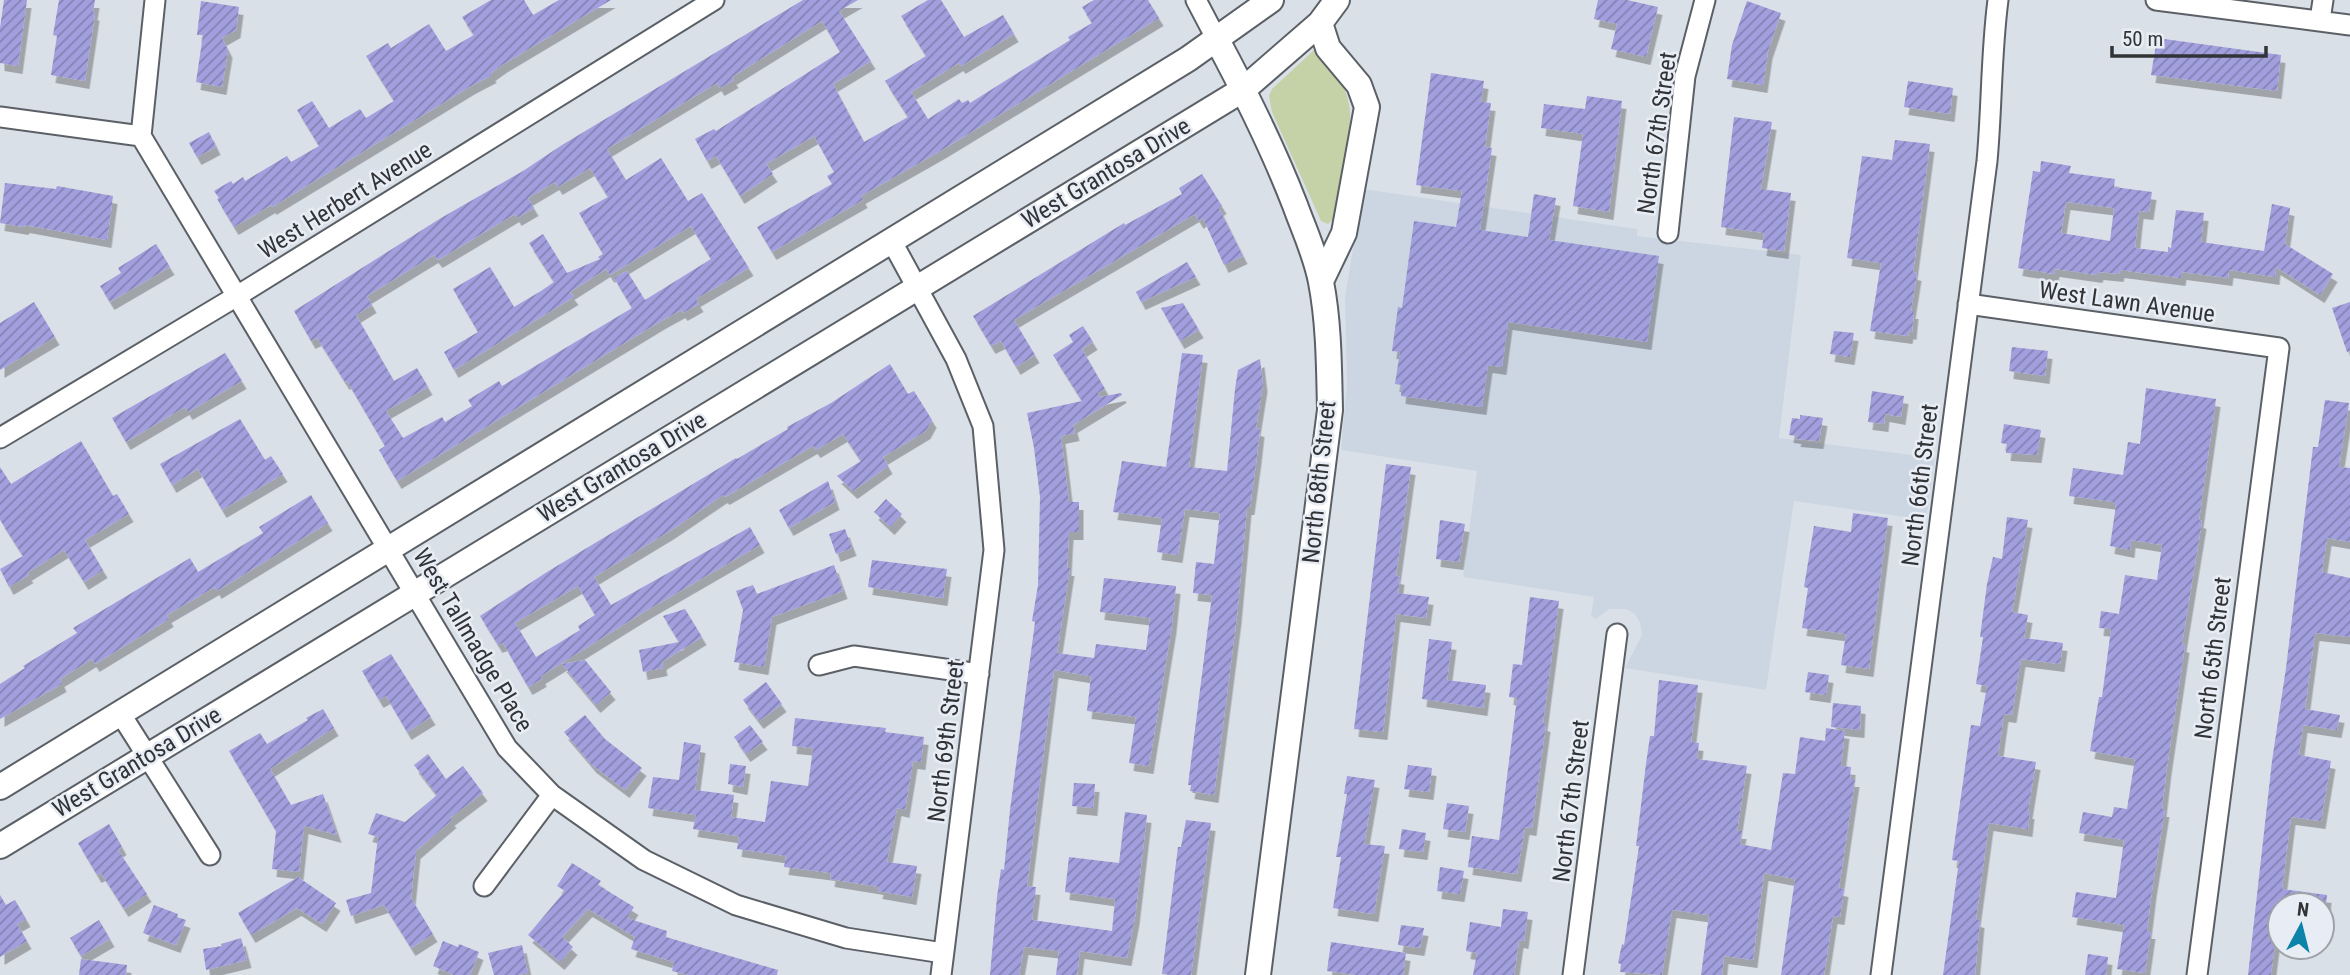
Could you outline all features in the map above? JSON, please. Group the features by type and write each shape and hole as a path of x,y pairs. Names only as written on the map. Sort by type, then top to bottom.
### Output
{"street":[{"path":"0,117 141,136 155,0"},
{"name":"West Herbert Avenue","path":"0,438 237,296 714,0"},
{"path":"1196,0 1217,40 1271,0"},
{"path":"1244,89 1320,23 1338,0"},
{"name":"North 67th Street","path":"1668,233 1685,76 1704,0"},
{"name":"North 66th Street","path":"1881,975 1987,161 1994,27 1998,0"},
{"path":"2156,0 2322,10 2350,25"},
{"path":"1320,23 1328,48 1359,85 1367,107 1344,233 1321,281"},
{"name":"North 68th Street","path":"1217,40 1244,89 1280,168 1310,245 1321,281 1327,331 1330,410 1258,975"},
{"name":"West Grantosa Drive","path":"0,787 1217,40"},
{"name":"West Grantosa Drive","path":"0,846 1244,89"},
{"name":"West Tallmadge Place","path":"141,136 507,748 552,795 644,860 736,905 846,938 943,953"},
{"name":"North 69th Street","path":"891,240 957,359 983,426 994,550 941,975"},
{"name":"West Lawn Avenue","path":"1968,304 2279,348"},
{"name":"North 65th Street","path":"2197,975 2279,348"},
{"name":"North 67th Street","path":"1573,975 1617,634"},
{"path":"819,665 853,656 979,674"},
{"path":"120,713 209,855"},
{"path":"484,886 552,795"}],"shaded area":[{"path":"1363,189 1637,229 1637,236 1801,255 1779,438 1935,458 1926,520 1794,501 1766,690 1625,668 1642,635 1635,614 1626,609 1609,609 1596,619 1591,616 1594,597 1463,577 1477,471 1341,450 1347,383 1345,297"}],"green space":[{"path":"1314,50 1341,83 1349,103 1350,135 1334,218 1328,224 1321,221 1272,112 1269,96 1272,89"}],"building":[{"path":"4,0 27,0 18,66 0,63 0,28"},
{"path":"59,0 95,0 85,81 51,75 57,36 53,35"},
{"path":"491,0 524,0 533,15 559,0 611,0 502,65 491,73 492,75 234,227 214,191 243,177 245,181 287,156 291,162 319,146 297,110 312,101 329,128 360,109 366,118 394,101 366,56 388,43 391,48 429,24 446,51 474,35 462,17"},
{"path":"803,0 858,0 839,11 871,61 833,84 864,142 908,117 885,81 926,56 901,16 928,0 941,0 964,37 1003,15 1014,34 911,92 928,119 959,99 962,103 968,100 970,103 1070,40 1068,37 1092,23 1082,7 1094,0 1148,0 1159,18 861,196 863,200 772,252 757,227 832,184 827,176 834,172 814,136 766,164 773,174 740,196 716,156 707,161 695,139 714,129 716,131 840,52 822,21 732,77 734,80 720,88 717,83 607,149 626,180 661,158 688,201 702,193 749,268 696,299 699,304 661,321 397,481 379,450 385,446 347,381 345,382 317,338 311,341 294,311","holes":["590,168 608,197 579,213 603,254 598,257 600,259 567,273 543,234 529,243 554,282 541,291 514,307 490,267 453,289 478,332 444,352 454,370 574,297 570,292 606,269 610,275 691,226 711,259 645,300 627,271 614,278 632,308 502,386 499,381 468,400 472,406 445,422 442,417 403,438 386,411 428,387 417,368 394,381 356,315 372,305 367,296 434,255 438,260 515,214 517,218 534,208 528,198 555,182 558,187"]},
{"path":"1598,0 1627,0 1658,7 1646,57 1611,49 1617,24 1594,19"},
{"path":"201,1 239,7 236,30 222,38 228,50 222,87 196,82 203,35 197,35"},
{"path":"1747,1 1781,13 1768,51 1763,85 1727,79 1732,45"},
{"path":"2157,38 2281,55 2277,91 2151,75"},
{"path":"1431,73 1484,81 1481,102 1491,103 1485,147 1492,148 1480,230 1528,237 1534,194 1556,198 1549,240 1659,256 1647,342 1508,322 1502,367 1488,365 1482,407 1401,396 1402,385 1395,384 1400,352 1392,351 1398,307 1402,308 1414,221 1456,227 1462,191 1416,185"},
{"path":"1908,81 1953,88 1950,114 1904,107"},
{"path":"1587,96 1622,101 1609,212 1573,206 1583,134 1541,128 1544,104 1585,109"},
{"path":"1734,117 1772,122 1761,189 1791,193 1784,251 1762,248 1764,233 1721,227"},
{"path":"209,132 216,147 197,157 189,143"},
{"path":"1895,140 1930,144 1913,272 1917,273 1911,311 1914,311 1912,332 1909,331 1908,336 1870,331 1881,263 1847,258 1862,156 1892,160"},
{"path":"2041,161 2071,166 2069,173 2115,179 2114,187 2152,192 2149,212 2139,211 2135,248 2168,252 2168,247 2171,248 2176,210 2204,213 2201,242 2264,251 2272,204 2290,208 2285,244 2333,274 2320,295 2276,267 2275,277 2229,270 2228,278 2182,272 2181,278 2120,270 2119,274 2099,272 2098,275 2055,269 2054,274 2018,268 2033,171 2040,172","holes":["2066,202 2114,208 2110,241 2061,233"]},
{"path":"1202,174 1222,206 1219,208 1243,256 1224,265 1203,218 1199,221 1195,214 1014,320 1035,355 1016,367 1001,341 991,346 973,316 1124,223 1125,225 1182,194 1179,188"},
{"path":"5,183 56,189 57,186 113,196 107,240 0,223"},
{"path":"156,244 170,267 110,302 100,286 121,273 118,268"},
{"path":"1187,262 1196,277 1141,302 1136,292"},
{"path":"34,302 55,337 0,370 0,323"},
{"path":"2350,302 2350,351 2347,352 2332,308"},
{"path":"1183,303 1199,330 1180,341 1161,308"},
{"path":"1083,326 1093,342 1082,349 1105,389 1098,393 1100,397 1122,395 1073,425 1075,433 1061,436 1069,502 1079,502 1079,532 1069,532 1067,568 1070,568 1057,653 1094,658 1096,644 1146,650 1150,618 1100,612 1104,578 1176,586 1149,766 1129,763 1136,717 1087,711 1091,676 1054,670 1027,886 1036,887 1032,920 1112,931 1115,899 1065,892 1069,857 1119,863 1125,812 1147,815 1135,917 1127,958 1080,951 1077,975 1056,975 1059,951 1024,947 1019,975 990,975 997,897 1001,869 1004,870 1038,585 1040,497 1027,413 1082,401 1053,355 1073,342 1069,335"},
{"path":"1834,331 1854,333 1850,357 1830,354"},
{"path":"2012,347 2048,351 2045,376 2009,371"},
{"path":"225,353 242,381 188,412 185,407 126,442 112,418"},
{"path":"1182,353 1203,355 1189,467 1227,471 1238,370 1260,359 1263,384 1256,428 1260,429 1257,456 1250,507 1247,507 1237,616 1214,795 1190,791 1191,785 1188,785 1212,595 1193,593 1196,562 1214,564 1220,513 1185,509 1178,555 1157,552 1162,518 1113,512 1122,461 1166,467"},
{"path":"890,364 908,394 914,391 932,420 926,431 883,457 888,466 853,491 837,476 861,461 843,434 816,450 813,446 725,497 723,495 594,577 611,605 750,527 760,545 644,612 541,676 542,679 528,687 503,643 498,645 480,616 547,572 831,403","holes":["578,586 595,615 578,626 580,630 536,657 515,623"]},
{"path":"2146,388 2216,399 2199,520 2202,521 2182,644 2185,645 2147,931 2151,931 2145,973 2117,969 2124,925 2072,917 2076,892 2116,898 2124,840 2079,833 2083,812 2112,817 2114,807 2127,809 2135,759 2090,751 2099,697 2102,697 2111,629 2099,628 2101,611 2119,614 2125,575 2157,580 2162,545 2131,540 2130,550 2110,546 2116,505 2114,502 2069,496 2073,468 2123,475 2128,442 2140,444"},
{"path":"1872,391 1904,396 1901,417 1885,414 1884,424 1868,422"},
{"path":"2325,400 2349,403 2339,467 2350,468 2350,542 2327,538 2322,572 2350,578 2350,637 2315,633 2305,709 2340,715 2337,730 2303,725 2299,755 2331,761 2321,821 2291,817 2282,889 2297,891 2266,891 2266,961 2273,961 2271,975 2248,975 2272,761 2313,447 2318,447"},
{"path":"1800,415 1823,418 1819,441 1796,439 1797,436 1789,435 1792,418 1800,419"},
{"path":"240,419 265,460 271,456 283,474 222,510 198,469 172,485 160,464"},
{"path":"2004,424 2041,430 2037,455 2006,453 2007,444 2001,443"},
{"path":"81,441 113,496 117,494 129,514 85,540 103,570 84,582 64,550 9,587 0,569 23,556 0,520 0,467 11,484"},
{"path":"1386,464 1411,467 1396,576 1400,577 1398,593 1429,597 1426,618 1396,614 1383,732 1354,729"},
{"path":"828,481 835,502 789,528 779,510"},
{"path":"311,495 328,523 217,591 215,587 167,615 169,619 95,664 92,659 60,679 62,684 0,719 0,684 25,668 23,666 77,633 73,628 190,558 198,572 263,533 259,527"},
{"path":"886,499 902,514 890,527 874,512"},
{"path":"1853,513 1888,518 1869,669 1841,665 1846,634 1802,628 1808,588 1804,587 1814,526 1851,532"},
{"path":"2007,517 2028,520 2012,612 2028,615 2024,638 2063,643 2060,664 2021,659 2012,715 2004,714 1998,756 2036,762 2028,811 2028,829 1989,823 1976,919 1980,920 1975,975 1943,975 1959,861 1952,860 1971,725 1980,726 1987,686 1976,684 1987,584 1993,557 2002,559"},
{"path":"1440,520 1465,524 1459,562 1436,559"},
{"path":"845,529 852,548 836,554 829,534"},
{"path":"872,560 947,569 943,598 868,587"},
{"path":"834,565 843,591 772,617 764,667 734,662 743,610 736,591 753,585 757,594"},
{"path":"1530,597 1559,601 1532,828 1525,827 1517,874 1468,867 1472,836 1499,840 1517,698 1509,697 1513,664 1522,665"},
{"path":"685,609 702,637 662,662 663,668 643,672 639,650 679,642 663,616"},
{"path":"1429,639 1452,642 1447,680 1486,685 1483,708 1422,699"},
{"path":"391,654 431,717 407,732 386,696 379,700 362,671"},
{"path":"585,660 611,692 596,705 562,664"},
{"path":"1808,672 1829,675 1826,695 1805,692"},
{"path":"1659,680 1698,685 1691,742 1699,743 1697,759 1747,766 1737,831 1742,831 1740,844 1771,850 1783,773 1795,774 1800,737 1825,741 1826,728 1845,731 1841,766 1851,767 1850,779 1855,779 1839,888 1844,889 1840,917 1833,916 1824,975 1781,975 1795,879 1764,873 1753,960 1724,956 1722,975 1701,975 1709,915 1672,910 1662,975 1620,972 1621,964 1618,963 1622,944 1624,945 1639,846 1636,846 1650,736 1654,736"},
{"path":"766,682 782,704 759,721 743,700"},
{"path":"1833,703 1861,706 1860,730 1831,727"},
{"path":"323,709 334,728 270,769 291,805 323,794 337,835 304,826 299,872 272,869 276,831 229,751 260,733 267,744"},
{"path":"585,715 605,739 642,768 625,790 592,765 564,732"},
{"path":"795,718 886,728 885,732 924,737 921,762 913,761 905,810 897,808 887,862 917,866 912,897 878,891 879,887 830,879 831,873 784,867 786,856 737,849 739,836 693,829 696,815 648,808 653,777 679,780 684,742 701,745 695,790 734,795 731,817 765,822 771,781 808,786 813,748 792,746"},
{"path":"750,725 763,742 746,754 734,737"},
{"path":"428,754 446,779 463,766 483,793 450,818 452,820 416,851 411,898 433,934 411,948 384,905 351,916 346,900 371,893 378,837 368,834 376,813 405,822 437,795 414,765"},
{"path":"730,764 746,766 743,787 728,784"},
{"path":"1408,765 1432,768 1429,792 1404,789"},
{"path":"1347,776 1375,780 1364,844 1385,846 1374,914 1333,908 1341,857 1336,857 1347,794 1344,794"},
{"path":"1074,783 1095,784 1093,808 1072,806"},
{"path":"1447,803 1469,806 1465,832 1443,829"},
{"path":"1186,820 1211,823 1191,975 1162,974 1178,847 1181,847"},
{"path":"109,824 122,847 118,850 147,894 124,909 101,873 97,875 78,843"},
{"path":"1402,829 1426,833 1423,852 1399,849"},
{"path":"572,863 601,881 598,885 634,907 627,918 667,931 666,937 778,970 777,975 688,975 672,971 674,962 631,949 635,937 588,909 562,937 573,947 560,962 528,935 565,891 557,886"},
{"path":"1440,867 1464,871 1460,894 1437,891"},
{"path":"298,877 336,903 322,924 297,908 251,935 238,913"},
{"path":"0,895 6,905 15,900 26,919 17,924 27,941 0,957"},
{"path":"154,905 186,920 176,945 143,933"},
{"path":"1503,909 1528,912 1524,941 1519,940 1514,975 1473,975 1477,953 1466,951 1470,922 1501,927"},
{"path":"99,920 110,939 81,956 70,938"},
{"path":"1401,925 1424,928 1420,948 1398,945"},
{"path":"241,938 247,960 206,970 203,949 222,946 221,944"},
{"path":"443,941 479,952 470,975 454,975 433,966"},
{"path":"1331,942 1406,953 1403,975 1356,975 1327,971"},
{"path":"522,945 528,973 494,975 488,953"},
{"path":"2088,954 2108,957 2106,975 2085,975"},
{"path":"81,959 127,965 126,975 79,975"}]}
